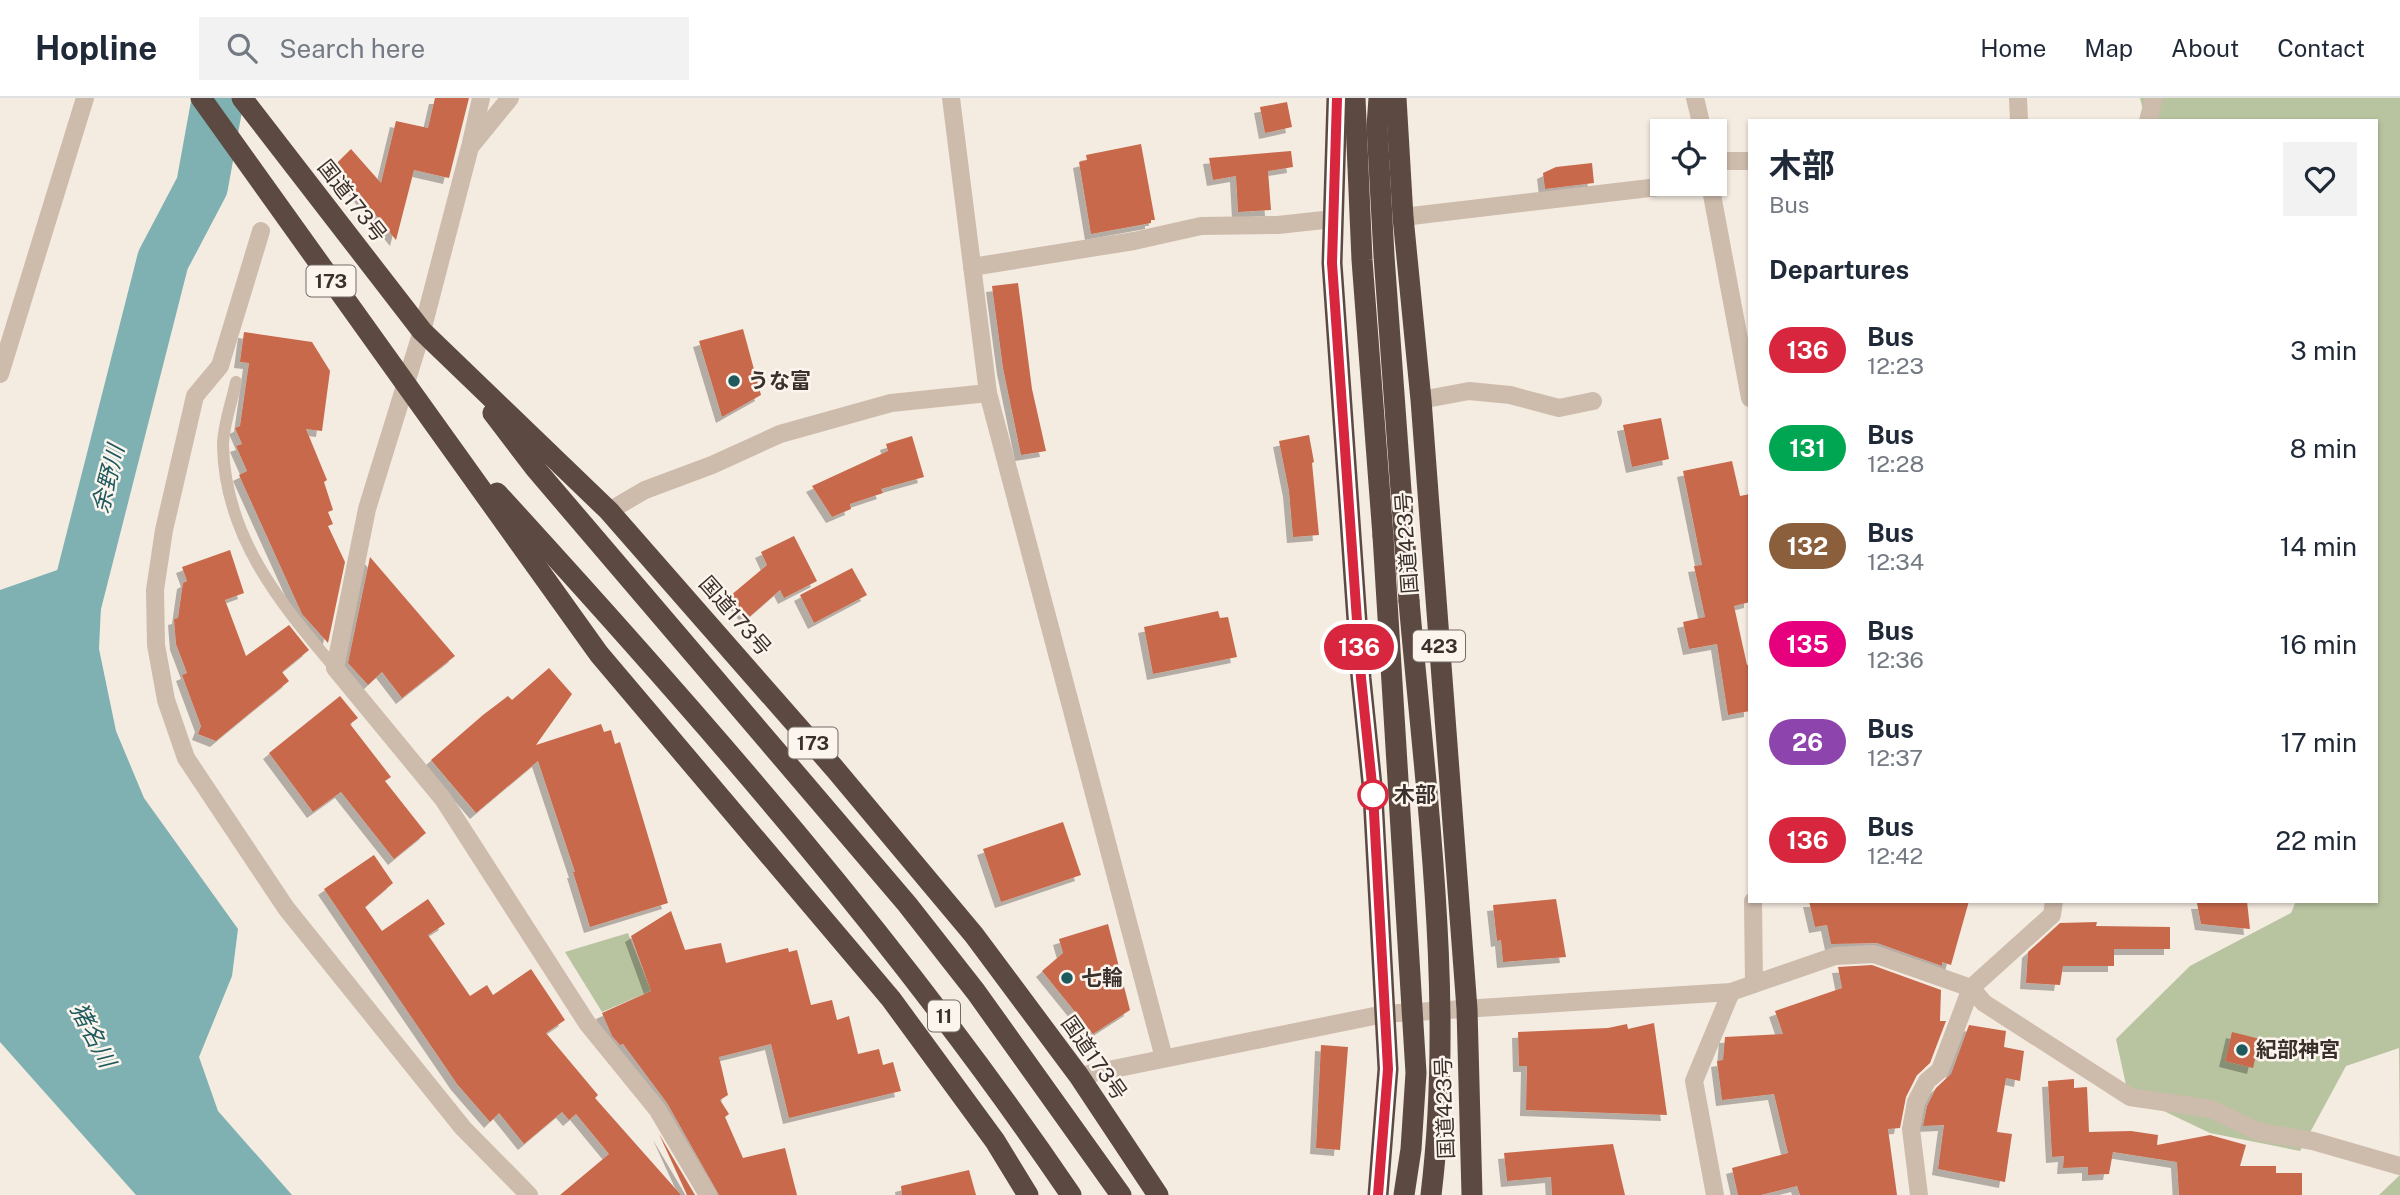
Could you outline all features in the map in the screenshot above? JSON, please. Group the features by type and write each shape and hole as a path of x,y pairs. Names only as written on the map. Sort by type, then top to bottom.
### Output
{"highway":[{"name":"173","path":"201,98 599,654 891,999 995,1141 1028,1195"},
{"name":"国道173号","path":"242,98 422,331 610,511 835,769 965,925 1079,1076 1158,1195"},
{"path":"1337,98 1332,263 1361,678 1373,794 1388,1069 1377,1190"},
{"path":"1355,98 1362,260 1415,1048 1411,1149 1404,1195"},
{"path":"1379,98 1377,126 1384,256 1440,995 1441,1070 1431,1195"},
{"name":"国道423号","path":"1396,98 1403,217 1421,400 1467,1009 1472,1195"},
{"path":"448,356 535,468 836,821 976,992 1121,1195"},
{"name":"11","path":"429,418 624,632 807,846 941,1011 1071,1195"}],"street":[{"path":"0,374 85,98"},
{"path":"481,98 422,331 367,509 335,668 443,799 587,1023 657,1109 708,1195"},
{"path":"470,147 510,98"},
{"path":"951,98 988,393 1164,1058"},
{"path":"1695,98 1700,119"},
{"path":"2018,98 2019,119"},
{"path":"2149,119 2154,98"},
{"path":"1727,161 1748,161"},
{"path":"1403,217 1650,188"},
{"path":"1712,196 1748,387"},
{"path":"972,267 1134,241 1201,226 1278,225 1333,219"},
{"path":"261,231 220,366 195,396 164,530 155,590 156,645 166,700 186,758 286,908 463,1128 529,1195"},
{"path":"1421,400 1469,391 1510,395 1559,408 1593,401"},
{"path":"610,511 645,490 712,465 779,434 891,403 988,393"},
{"path":"1753,903 1754,984"},
{"path":"1919,1195 1912,1129 1916,1102 1927,1081 1940,1070 1971,988 2052,915 2054,903"},
{"path":"1079,1076 1384,1014 1731,992 1835,956 1874,954 1971,988 1984,1003 2130,1097 2169,1105 2211,1109 2259,1132 2313,1141 2400,1166"},
{"path":"1715,1195 1694,1081 1731,992"}],"lane":[{"path":"236,382 223,444 229,490 250,555 292,617 335,668"}],"green space":[{"path":"2140,98 2400,98 2400,1175 2399,1048 2346,1066 2300,1151 2210,1133 2128,1094 2116,1039 2190,966 2291,913 2295,903 2378,903 2378,119 2145,119"},
{"path":"628,933 651,991 602,1012 565,952"},
{"path":"2400,1175 2400,1195 2379,1195"}],"water":[{"name":"猪名川","path":"63,568 102,584 99,649 116,731 144,798 238,929 232,976 199,1057 218,1111 292,1195 136,1195 0,1042 0,590"}],"building":[{"path":"435,98 469,98 449,178 414,170 396,240 335,165 351,149 381,183 396,121 428,128"},
{"path":"1287,102 1292,127 1265,133 1260,107"},
{"path":"1141,144 1155,220 1091,234 1079,162 1087,160 1086,155"},
{"path":"1291,151 1293,167 1268,171 1271,210 1238,212 1236,176 1213,180 1209,158"},
{"path":"1592,163 1594,183 1545,189 1543,173 1556,167"},
{"path":"1018,283 1032,389 1046,451 1021,455 1003,368 992,286"},
{"name":"うな富","path":"743,329 761,395 722,417 699,341"},
{"path":"244,332 312,342 330,371 322,431 306,429 327,480 324,482 333,510 328,512 333,524 328,526 345,562 328,643 302,614 239,475 247,471 236,446 242,444 235,428 240,426 249,363 240,362"},
{"path":"1661,418 1669,459 1632,467 1623,425"},
{"path":"1309,435 1314,462 1319,535 1293,537 1289,491 1279,441"},
{"path":"912,436 924,477 881,489 883,493 850,504 851,509 832,517 812,486 888,451 886,444"},
{"path":"1732,461 1740,496 1748,494 1748,602 1734,606 1748,665 1748,711 1728,715 1717,644 1689,649 1683,622 1705,617 1694,566 1702,565 1683,471"},
{"path":"794,536 817,581 784,598 780,590 748,618 730,596 767,565 761,552"},
{"path":"230,550 244,593 225,600 246,656 289,625 309,650 282,672 289,681 216,741 198,734 201,726 182,675 187,673 176,644 174,619 178,618 183,583 187,581 182,567"},
{"path":"370,557 455,656 402,698 382,672 368,685 348,663"},
{"path":"852,568 867,595 814,623 800,595"},
{"path":"1218,611 1220,618 1228,617 1237,657 1153,674 1144,627"},
{"path":"549,668 572,694 536,745 601,724 604,732 611,730 615,744 620,742 668,903 590,927 575,872 538,761 476,813 431,760 483,715 508,696 512,700"},
{"path":"340,696 358,718 350,724 391,777 385,781 426,833 394,859 341,792 313,812 269,753"},
{"path":"1063,822 1081,875 1001,902 983,849"},
{"path":"374,855 393,883 365,907 382,931 428,899 445,924 428,935 470,996 487,985 493,995 531,969 565,1020 546,1033 598,1095 595,1098 681,1195 560,1195 609,1154 576,1114 569,1120 562,1112 524,1144 499,1113 490,1122 457,1084 324,889"},
{"path":"1556,899 1566,957 1503,962 1501,940 1497,941 1493,905"},
{"path":"1809,903 1968,903 1951,965 1942,962 1942,966 1877,943 1831,944 1827,925 1815,927"},
{"path":"2197,903 2247,903 2250,929 2201,924"},
{"path":"671,911 685,950 721,943 726,963 788,948 789,952 797,950 811,1005 832,1000 837,1020 849,1016 858,1054 879,1049 883,1065 893,1062 901,1091 789,1118 771,1044 719,1057 728,1095 720,1100 729,1114 725,1117 743,1158 785,1148 797,1195 719,1195 667,1103 623,1044 620,1045 612,1036 602,1013 651,991 631,936"},
{"path":"2097,922 2096,926 2170,927 2170,949 2114,949 2114,966 2063,966 2060,985 2026,983 2028,952 2060,923"},
{"path":"1108,924 1130,1010 1093,1034 1042,971 1063,953 1059,939"},
{"path":"1872,965 1941,990 1940,1021 1946,1021 1930,1063 1917,1075 1906,1097 1900,1128 1888,1129 1897,1195 1800,1195 1797,1186 1761,1195 1738,1195 1732,1168 1788,1153 1774,1094 1722,1100 1717,1061 1723,1060 1725,1037 1783,1034 1775,1011 1842,988 1838,967"},
{"path":"1654,1023 1667,1115 1526,1110 1527,1066 1519,1066 1518,1032 1608,1028 1627,1024 1628,1029"},
{"path":"1969,1025 2006,1031 2004,1047 2024,1051 2020,1081 2006,1078 1997,1132 2012,1134 2005,1182 1938,1169 1944,1125 1923,1126 1927,1106 1936,1088 1951,1074"},
{"name":"紀部神宮","path":"2232,1032 2260,1039 2253,1068 2225,1061"},
{"path":"1321,1045 1348,1047 1340,1150 1316,1148"},
{"path":"2074,1079 2074,1088 2087,1087 2089,1132 2131,1131 2158,1135 2157,1145 2210,1135 2246,1145 2240,1166 2276,1166 2276,1173 2302,1173 2302,1195 2179,1195 2177,1162 2113,1152 2109,1174 2088,1175 2088,1167 2063,1168 2064,1156 2052,1157 2048,1081"},
{"path":"659,1134 695,1195 687,1195"},
{"path":"1613,1144 1625,1195 1552,1195 1551,1177 1507,1181 1504,1153"},
{"path":"969,1170 976,1195 902,1195 901,1186"}],"waterway":[{"name":"余野川","path":"65,645 163,260 202,186 218,98"}],"bus line":[{"name":"136","path":"1337,98 1332,263 1361,678 1373,794 1388,1069 1378,1195"}],"place":[{"name":"うな富","path":"734,381"},
{"name":"木部","path":"1373,795"},
{"name":"七輪","path":"1067,978"},
{"name":"紀部神宮","path":"2242,1050"}]}
